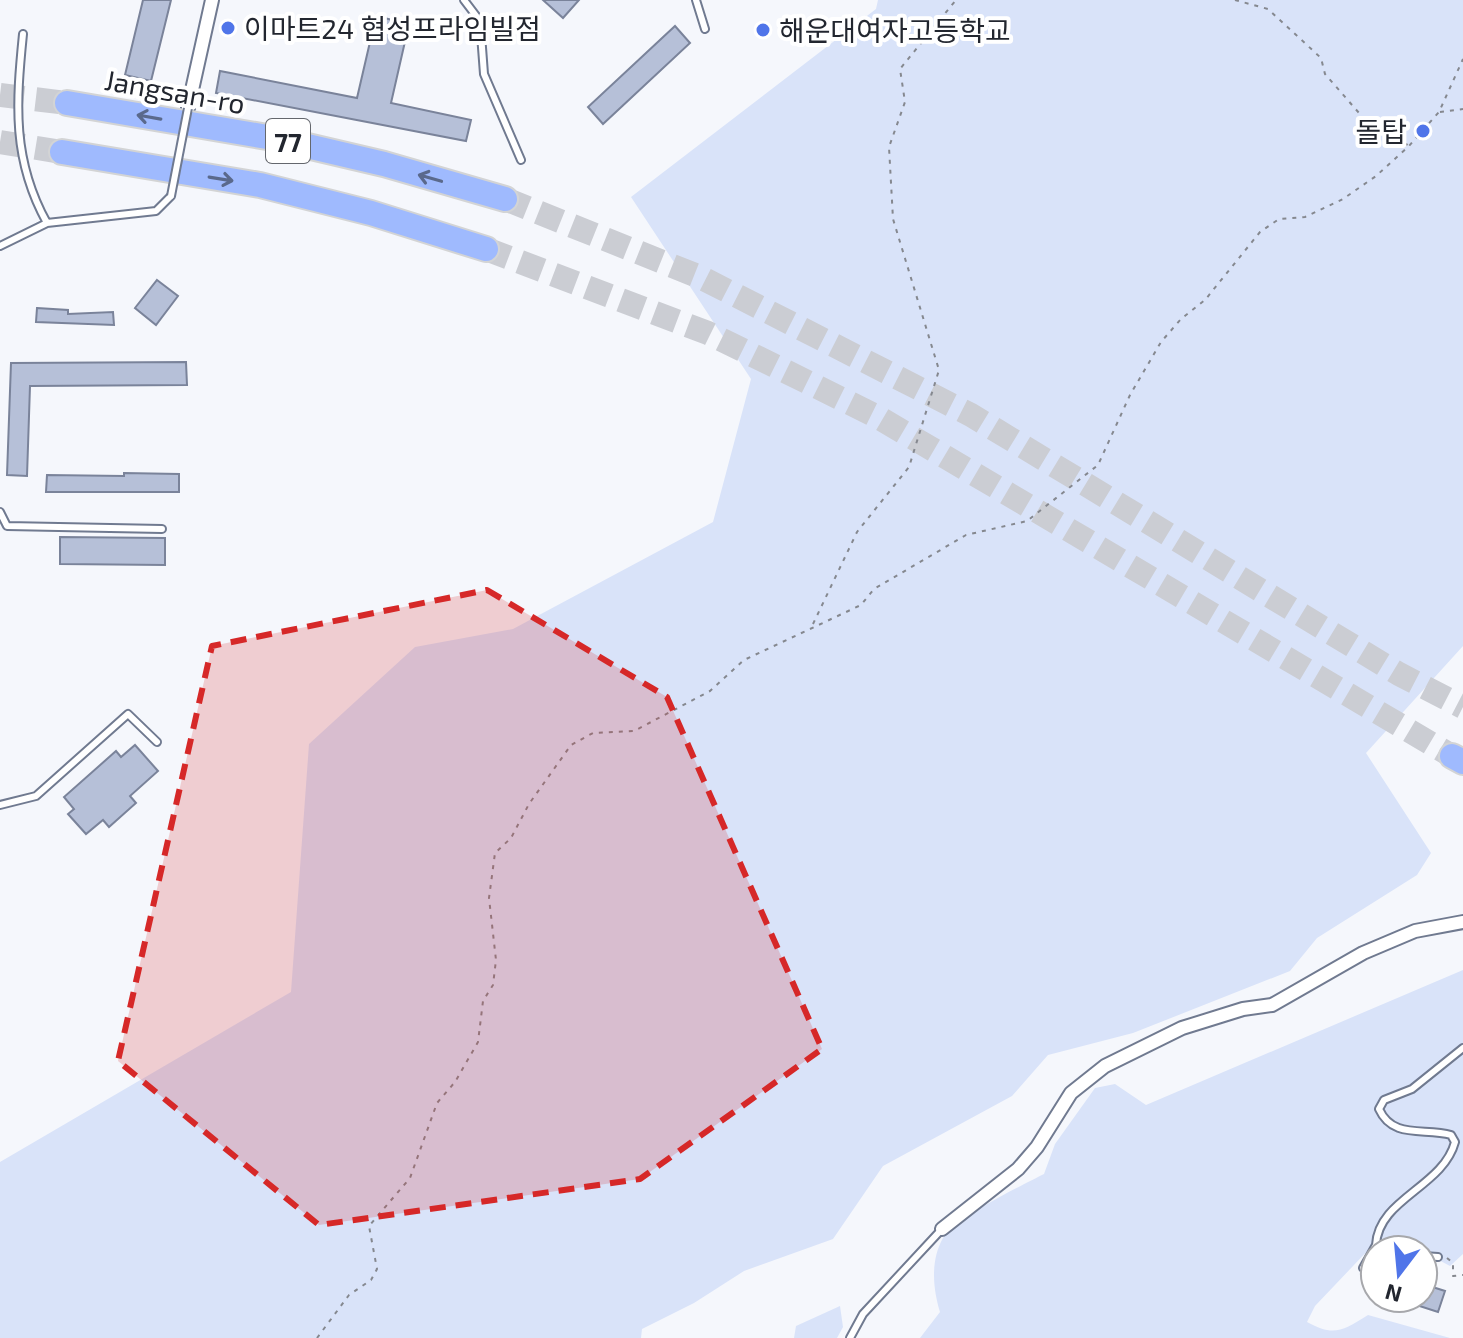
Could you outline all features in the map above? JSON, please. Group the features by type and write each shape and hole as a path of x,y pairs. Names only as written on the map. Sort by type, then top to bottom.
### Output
{"highway":[{"name":"Jangsan-ro","path":"67,103 273,138 384,164 505,199"},
{"name":"77","path":"62,152 260,185 371,213 486,249"}],"street":[{"path":"188,108 212,0"},
{"path":"942,1229 1018,1169 1037,1147 1071,1093 1105,1066 1182,1028 1243,1009 1272,1005 1363,953 1415,931 1463,922"}],"lane":[{"path":"464,0 480,21 484,74 521,160"},
{"path":"696,0 705,29"},
{"path":"23,34 18,84 20,146 27,183 47,223"},
{"path":"0,246 47,223 156,211 171,196 188,108"},
{"path":"0,512 7,526 162,529"},
{"path":"0,805 36,796 128,714 157,742"},
{"path":"1377,1234 1387,1215 1434,1177 1451,1157 1455,1142 1451,1135 1438,1131 1420,1133 1399,1129 1385,1121 1379,1109 1384,1100 1412,1089 1463,1048"},
{"path":"850,1338 863,1314 942,1229"}],"path":[{"path":"812,625 857,532 909,467 939,370 893,219 889,147 905,102 900,69 956,0"},
{"path":"1235,0 1268,9 1321,58 1325,74 1373,129 1409,146"},
{"path":"317,1338 349,1295 371,1280 377,1269 369,1226 410,1178 437,1103 455,1082 478,1042 483,1001 493,985 496,960 489,898 495,853 511,838 529,804 571,745 593,733 634,731 710,691 744,660 812,625 861,605 874,589 966,535 1027,521 1098,465 1130,395 1161,342 1205,300 1260,232 1279,219 1305,217 1343,199 1376,176 1409,146 1439,112 1463,59"},
{"path":"1439,112 1463,109"},
{"path":"1439,1257 1452,1259 1453,1276 1463,1275"}],"highlighted area":[{"path":"487,590 667,697 822,1049 640,1179 319,1225 118,1061 212,646"}],"shaded area":[{"path":"878,0 1463,0 1463,646 1366,753 1431,853 1417,875 1317,938 1290,971 1133,1033 1048,1055 1012,1096 883,1166 833,1239 744,1271 694,1303 642,1329 641,1338 0,1338 0,1162 291,992 309,744 415,647 513,629 713,522 751,379 631,197 876,9"},
{"path":"1463,970 1463,1254 1450,1266 1439,1260 1439,1234 1359,1234 1359,1260 1315,1306 1307,1322 1331,1331 1351,1325 1368,1315 1450,1338 920,1338 940,1312 934,1275 936,1256 950,1230 974,1212 1044,1174 1055,1144 1095,1088 1115,1084 1146,1105"},
{"path":"840,1306 843,1327 837,1338 794,1338 796,1326"}],"building":[{"path":"143,0 171,0 151,81 125,75"},
{"path":"543,0 579,0 563,18"},
{"path":"376,16 409,24 391,103 471,120 466,141 216,93 220,71 357,98"},
{"path":"675,26 690,43 603,124 588,107"},
{"path":"157,280 178,296 156,325 135,308"},
{"path":"37,308 68,310 68,314 113,312 114,325 36,322"},
{"path":"186,362 187,385 30,386 27,476 7,475 11,363"},
{"path":"124,473 179,474 179,492 46,492 47,475 124,476"},
{"path":"60,537 165,538 165,565 60,564"},
{"path":"135,745 158,771 130,796 136,803 109,827 103,820 86,834 68,814 74,809 64,797 116,751 121,757"},
{"path":"1439,1289 1445,1291 1439,1309"}],"tunnel":[{"path":"0,95 67,103"},
{"path":"0,142 62,152"},
{"path":"505,199 700,277 971,415 1399,674 1463,707"},
{"path":"486,249 708,333 876,416 1452,756"}],"place":[{"name":"이마트24 협성프라임빌점","path":"228,28"},
{"name":"해운대여자고등학교","path":"763,30"},
{"name":"돌탑","path":"1423,131"}]}
